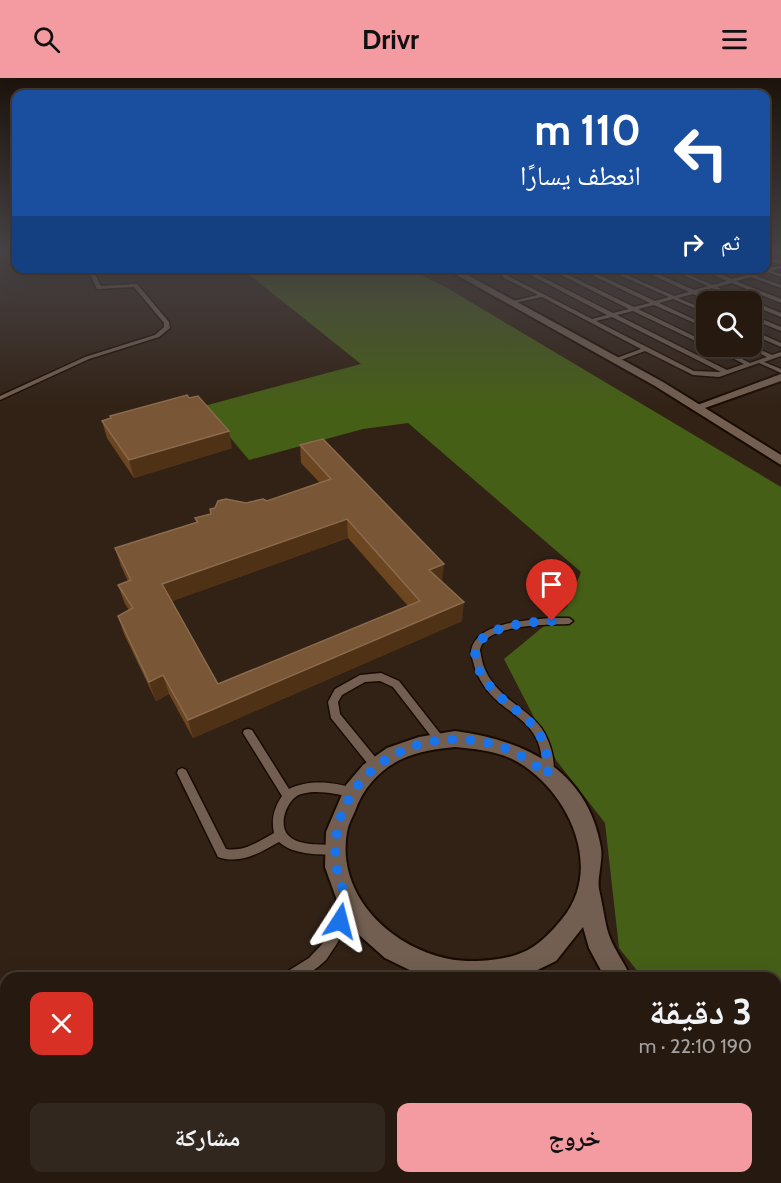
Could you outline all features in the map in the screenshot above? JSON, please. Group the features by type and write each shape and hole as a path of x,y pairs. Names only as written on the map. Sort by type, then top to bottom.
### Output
{"street":[{"path":"511,303 698,407 781,461"},
{"path":"698,407 781,377"},
{"path":"437,972 407,960 363,926 342,889 334,850 340,813 359,782 376,766 386,758 419,744 455,739 492,744 528,759 558,783 580,814 592,851 590,890 594,933 615,972"},
{"path":"502,972 518,968 552,949 576,922 590,890"}],"lane":[{"path":"0,398 87,358 157,336 167,328 167,323 150,303"},
{"path":"555,303 693,373 719,375 781,354"},
{"path":"587,303 727,373"},
{"path":"620,303 696,339"},
{"path":"591,321 655,303 696,322"},
{"path":"762,307 781,315"},
{"path":"762,321 781,329"},
{"path":"762,336 781,345"},
{"path":"616,360 645,349"},
{"path":"762,353 771,357"},
{"path":"734,357 750,365"},
{"path":"760,362 781,371"},
{"path":"548,775 547,749 537,731 494,691 478,668 474,651 481,638 495,629 520,622 568,621"},
{"path":"376,766 335,715 333,702 338,692 363,678 381,677 396,684 441,741"},
{"path":"248,733 288,796"},
{"path":"182,773 222,853 232,857 243,856 280,836"},
{"path":"334,850 299,848 280,836 277,822 282,804 297,790 324,788 352,792"},
{"path":"301,972 312,966 333,944 347,898"}],"green space":[{"path":"284,303 472,303 781,487 781,972 638,972 619,948 605,823 556,760 504,659 567,607 581,572 408,423 363,429 249,460 204,406 361,364"}],"building":[{"path":"187,395 189,398 198,396 229,431 129,460 102,421 111,418 110,416"},
{"path":"323,439 444,564 429,570 464,602 188,720 163,675 149,682 118,616 133,608 118,585 131,580 115,548 198,522 195,518 211,514 210,509 215,508 218,501 226,499 246,503 263,499 267,501 331,479 300,445","holes":["347,519 420,601 218,684 162,584"]}],"route":[{"path":"340,921 347,898 342,889 334,850 340,813 359,782 386,758 419,744 455,739 492,744 528,759 548,775 547,749 537,731 494,691 478,668 474,651 481,638 495,629 520,622 552,621"}]}
